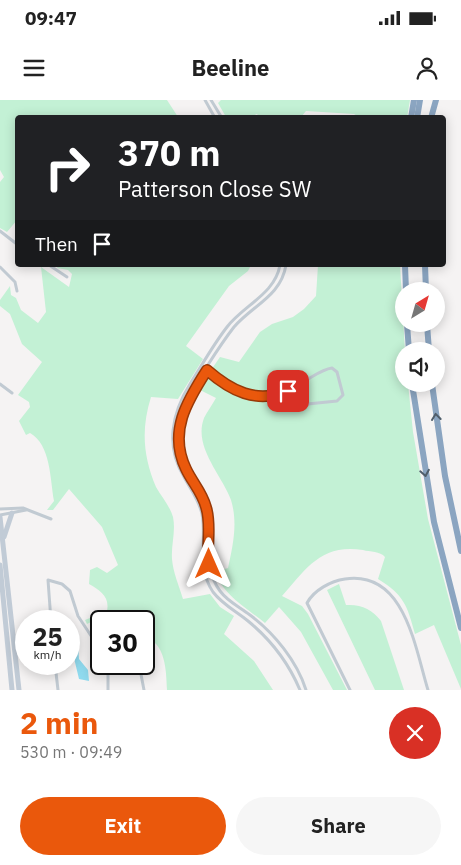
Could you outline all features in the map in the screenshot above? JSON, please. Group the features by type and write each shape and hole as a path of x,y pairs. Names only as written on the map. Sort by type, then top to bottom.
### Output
{"highway":[{"path":"412,115 414,100"},
{"path":"418,115 420,100"},
{"path":"431,115 432,100"},
{"path":"432,115 436,100"},
{"path":"405,267 406,282"},
{"path":"425,267 426,282"},
{"path":"413,392 424,472 434,522 461,628"},
{"path":"433,392 445,476 461,551"}],"main road":[{"path":"3,540 12,513"},
{"path":"0,516 19,690"},
{"path":"0,565 12,690"}],"street":[{"path":"205,100 213,115"},
{"path":"212,100 220,115"},
{"path":"0,231 15,243"},
{"path":"0,267 15,282 17,291"},
{"path":"51,267 68,277"},
{"path":"279,267 277,276 266,292 239,314 224,332 180,402 172,433 177,464 198,502 204,523 203,567 209,585 225,605 250,622 268,640 283,660 300,690"},
{"path":"285,267 282,279 271,296 243,318 229,335 186,403 178,433 183,463 204,499 209,521 208,558 214,582 225,597 252,616 276,640 297,671 306,690"},
{"path":"277,276 282,279"},
{"path":"239,314 243,318"},
{"path":"202,366 229,388 257,397 279,394 332,368 337,372 343,395 337,401 288,406 283,403 279,394"},
{"path":"0,384 12,393"},
{"path":"172,433 178,433"},
{"path":"198,502 204,499"},
{"path":"0,509 18,507 51,519"},
{"path":"0,516 28,510"},
{"path":"350,690 307,603 328,584 352,578 364,579 378,584 396,600 407,624 428,690"},
{"path":"50,610 48,580 62,584 70,591 76,610"},
{"path":"80,619 90,634"},
{"path":"56,675 58,690"},
{"path":"108,675 108,690"},
{"path":"141,675 144,690"}],"green space":[{"path":"0,100 167,100 177,115 15,115 15,222 7,232 0,228 0,182 4,177 0,170"},
{"path":"221,100 410,100 408,115 356,115 306,111 303,115 225,115 218,103"},
{"path":"41,267 69,287 72,274 68,270 57,268 250,267 248,271 229,286 186,346 203,359 178,399 151,397 146,420 145,442 148,464 156,487 168,505 173,517 173,564 183,599 210,594 220,607 234,616 224,634 254,661 273,690 167,690 163,658 161,651 155,643 155,610 107,610 106,598 89,584 90,570 97,567 107,573 118,565 102,527 69,489 53,510 47,510 54,501 46,454 37,438 30,433 26,435 19,421 30,407 29,402 18,395 42,362 22,344 10,314 0,306 0,300 10,286 11,295 16,298 21,310 38,323 46,312"},
{"path":"318,267 400,267 401,282 395,282 395,332 404,332 404,342 395,342 395,392 409,392 413,432 428,519 461,645 461,689 434,625 415,634 410,615 399,596 394,590 378,579 385,557 380,554 348,549 325,555 307,568 282,596 302,606 308,614 347,690 333,690 301,632 279,607 265,623 224,589 214,572 228,568 233,542 234,517 227,490 210,461 202,440 204,418 216,398 198,389 220,357 239,362 260,332 272,324 293,317 304,309 316,296"},
{"path":"339,584 346,605 357,605 366,608 381,621 404,690 375,690 327,590"},
{"path":"90,618 90,622 87,624 85,620"}],"water":[{"path":"80,660 88,670 89,681 79,679"}],"route":[{"path":"209,564 210,530 204,499 186,470 179,449 179,424 186,403 207,370 229,388 253,397 273,396 288,391"}]}
